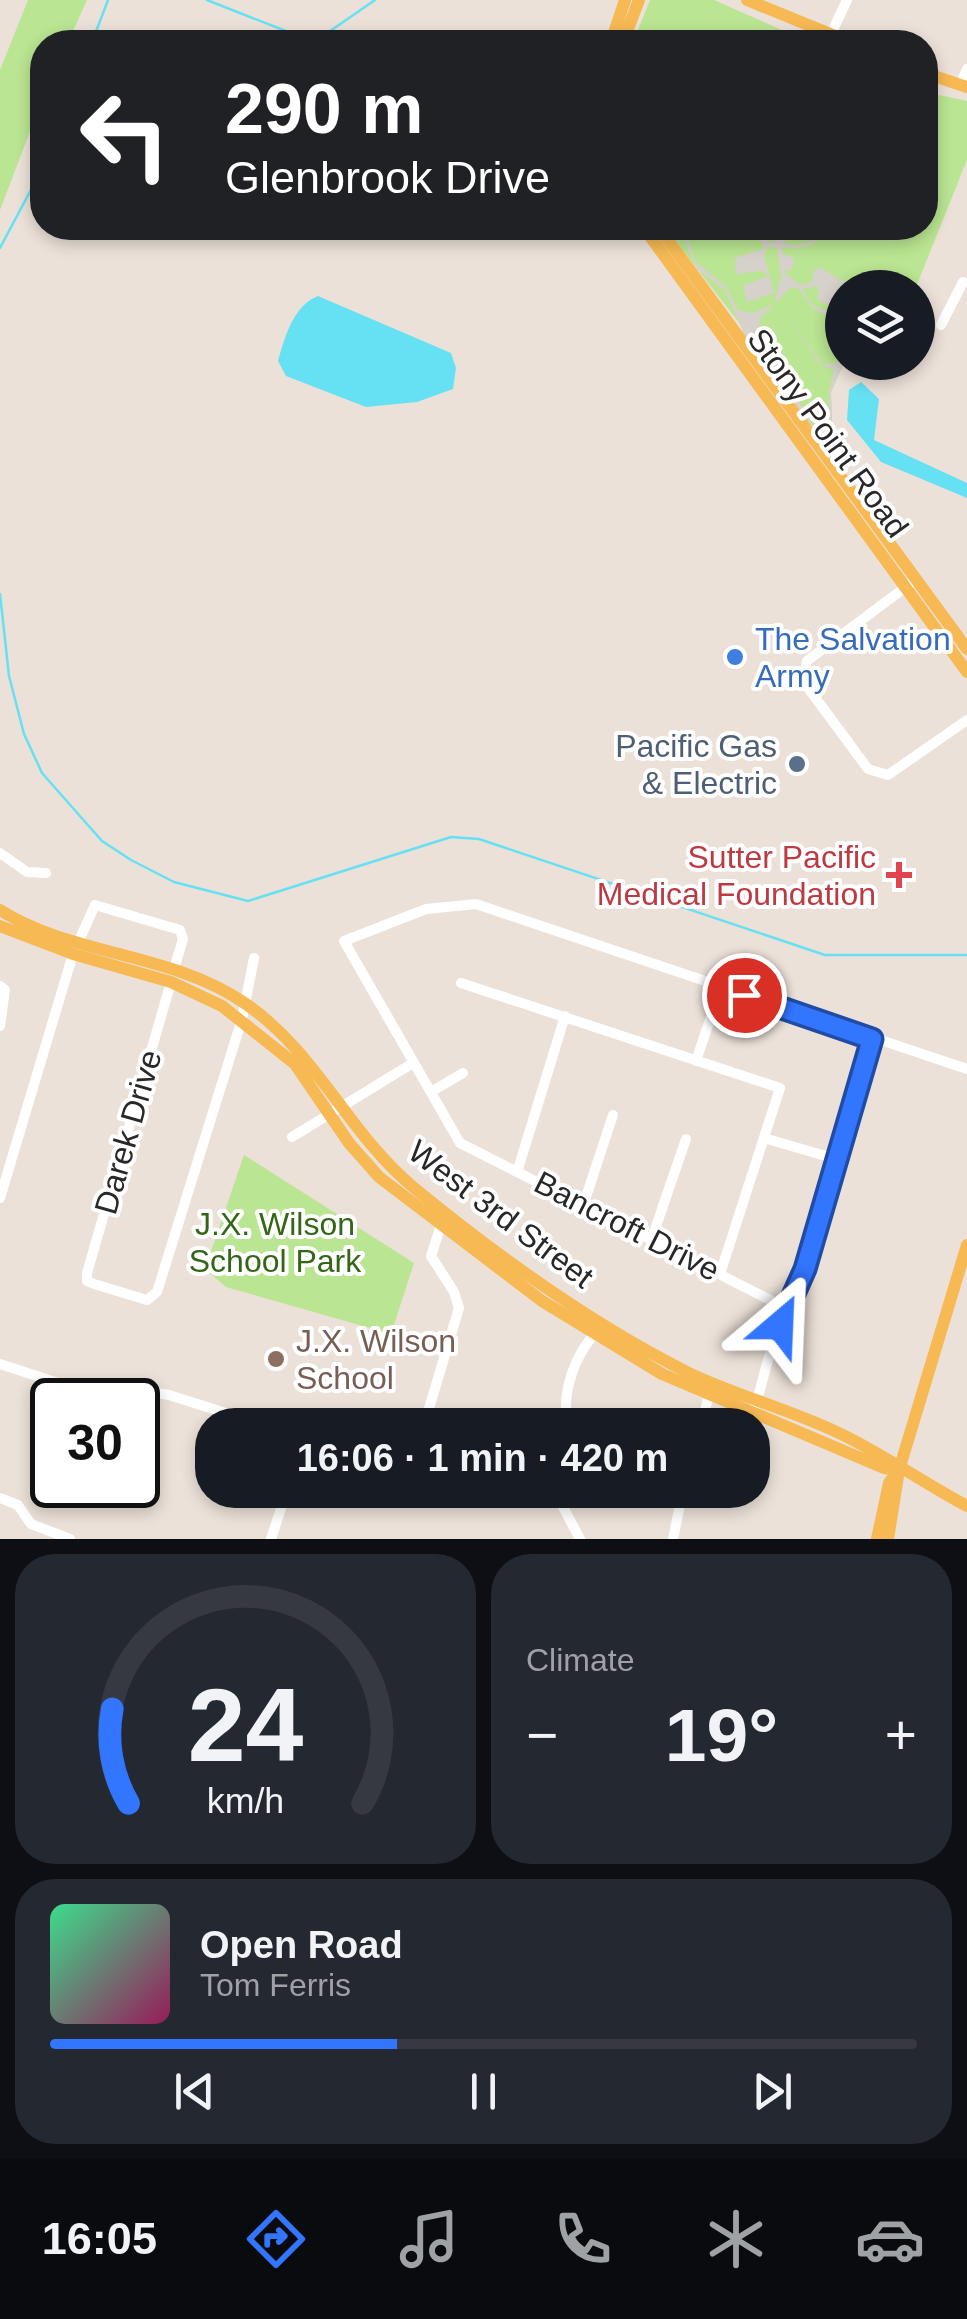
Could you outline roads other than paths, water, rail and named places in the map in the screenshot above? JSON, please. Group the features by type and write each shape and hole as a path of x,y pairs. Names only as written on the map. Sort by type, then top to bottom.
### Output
{"main road":[{"path":"615,30 625,0"},
{"path":"628,30 639,0"},
{"path":"747,0 821,30"},
{"path":"938,77 964,86"},
{"name":"Stony Point Road","path":"653,240 911,583 967,649"},
{"name":"Stony Point Road","path":"668,240 911,583 967,672"},
{"name":"West 3rd Street","path":"0,910 172,975 242,1019 298,1068 385,1161 447,1212 603,1325 754,1408"},
{"name":"West 3rd Street","path":"0,926 73,954 205,980 246,1004 305,1054 368,1167 440,1227 592,1336 709,1395 754,1408"},
{"path":"888,1539 899,1470 967,1245"},
{"name":"West 3rd Street","path":"770,1413 842,1434 967,1506"},
{"path":"877,1539 889,1483 899,1470"}],"street":[{"path":"833,30 848,0"},
{"path":"964,86 967,69"},
{"path":"941,326 963,282"},
{"path":"911,583 808,661 803,682 868,769 878,774 888,776 967,720"},
{"path":"0,854 27,872 46,873"},
{"name":"Bancroft Drive","path":"722,988 476,904 426,908 344,941 460,1143 788,1309"},
{"path":"1,1191 73,954 95,905 106,905 180,930 183,940 172,975"},
{"path":"242,1019 254,958"},
{"name":"Darek Drive","path":"172,975 87,1281 147,1300 158,1292 242,1019"},
{"path":"460,983 780,1088 720,1274"},
{"path":"0,986 5,990 0,1026"},
{"path":"696,1061 722,988 967,1069"},
{"path":"518,1169 565,1016"},
{"path":"754,1408 771,1346 805,1269 872,1039"},
{"path":"292,1137 413,1063"},
{"path":"430,1092 463,1073"},
{"path":"584,1203 614,1115"},
{"path":"764,1138 836,1160"},
{"path":"652,1238 686,1139"},
{"path":"429,1408 459,1308 454,1292 430,1256 447,1212"},
{"path":"566,1408 565,1396 592,1336 603,1325"},
{"path":"0,1364 92,1394 132,1389 210,1408"},
{"path":"705,1408 709,1395"},
{"path":"0,1498 18,1505 30,1524 70,1539"},
{"path":"270,1539 281,1508"},
{"path":"564,1508 580,1539"},
{"path":"673,1539 680,1508"}],"water":[{"path":"318,296 451,353 456,368 453,389 417,402 366,407 286,376 278,361 287,332 303,306"},
{"path":"861,382 879,399 874,440 967,483 967,498 881,462 847,420 849,390"}],"waterway":[{"path":"97,30 108,0"},
{"path":"207,0 283,30"},
{"path":"332,30 375,0"},
{"path":"0,248 30,192"},
{"path":"0,594 9,676 24,734 42,773 102,841 174,882 248,901 451,837 479,839 825,955 967,955"}],"place":[{"name":"The Salvation Army","path":"735,657"},
{"name":"Pacific Gas & Electric","path":"797,764"},
{"name":"Sutter Pacific Medical Foundation","path":"899,875"},
{"name":"J.X. Wilson School","path":"276,1359"}],"park label":[{"name":"J.X. Wilson School Park","path":"275,1242"}]}
